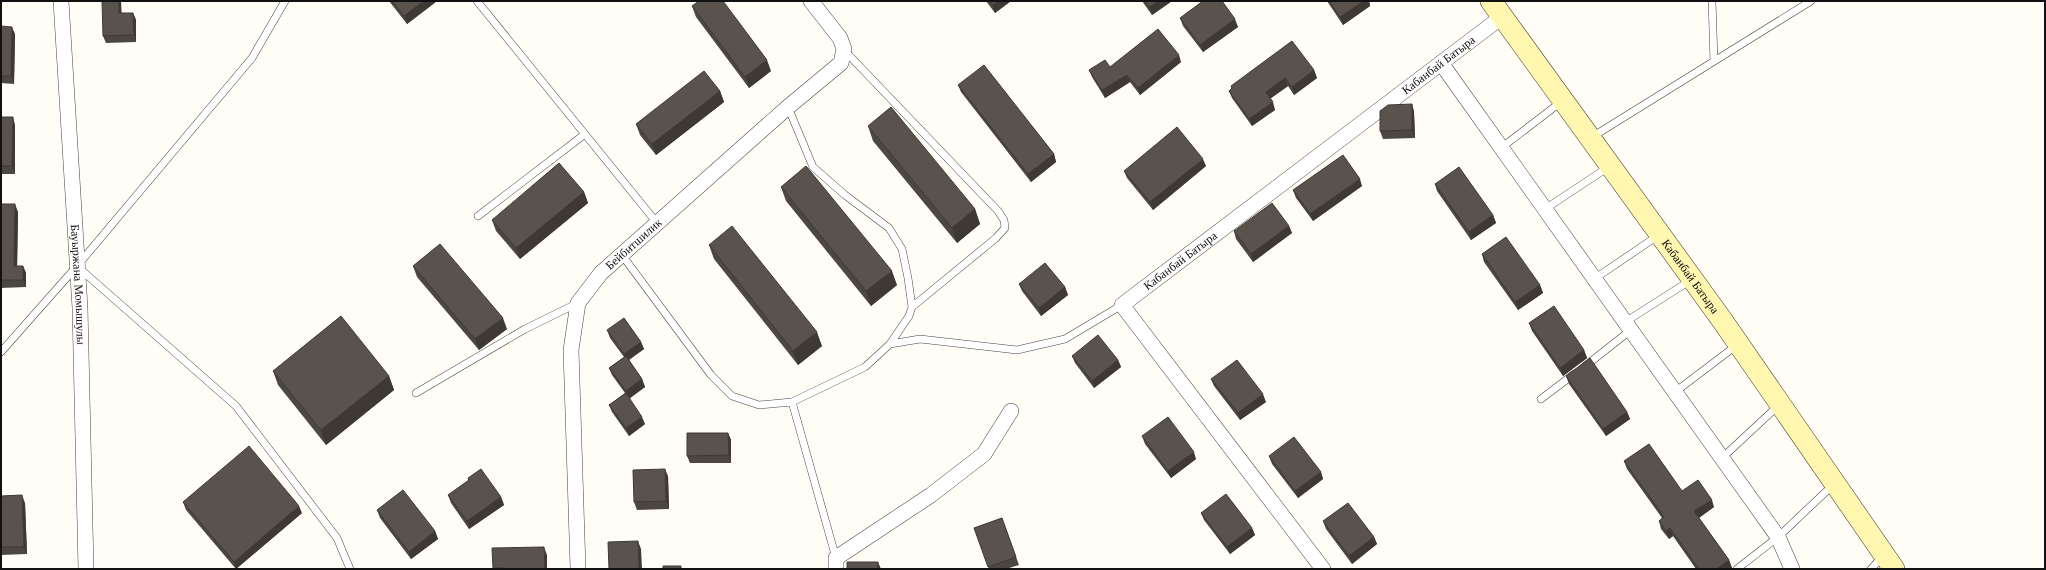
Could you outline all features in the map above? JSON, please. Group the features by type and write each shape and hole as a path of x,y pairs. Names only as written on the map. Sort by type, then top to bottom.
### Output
{"main road":[{"name":"Кабанбай Батыра","path":"1497,9 1739,344 1835,484 1880,558"}],"street":[{"name":"Бауыржана Момышулы","path":"61,1 78,266 86,569"},
{"path":"811,1 840,38 844,50"},
{"name":"Кабанбай Батыра","path":"1122,305 1441,64 1497,9"},
{"name":"Бейбитшилик","path":"578,302 601,273 788,107 840,63 844,50"},
{"path":"1441,64 1778,537 1792,569"},
{"path":"578,302 571,350 578,569"},
{"path":"1122,305 1323,569"},
{"path":"836,564 931,496 984,454 1011,411"}],"lane":[{"path":"1,352 78,266 252,58 285,1"},
{"path":"477,1 657,223"},
{"path":"1712,1 1714,61"},
{"path":"1591,138 1811,1"},
{"path":"844,50 998,211 1004,220 1004,228 996,238 912,307"},
{"path":"1501,148 1564,100"},
{"path":"622,255 711,375 732,396 759,405 792,402 865,367 890,344 909,316 912,307 902,249 889,228 844,195 813,167 788,107"},
{"path":"478,216 585,134"},
{"path":"1545,209 1610,166"},
{"path":"1594,279 1660,234"},
{"path":"78,266 236,406 337,538 350,569"},
{"path":"1541,399 1628,326 1692,279"},
{"path":"416,393 525,329 578,302"},
{"path":"890,344 920,339 1017,350 1065,339 1122,305"},
{"path":"1675,392 1739,344"},
{"path":"792,402 836,564"},
{"path":"1722,458 1780,404"},
{"path":"1737,569 1778,537 1835,484"}],"building":[{"path":"102,1 119,1 119,13 133,13 134,35 103,36"},
{"path":"392,1 424,1 404,16"},
{"path":"699,1 723,1 767,60 745,77 692,6"},
{"path":"990,1 998,1 993,5"},
{"path":"1145,1 1159,1 1149,7"},
{"path":"1203,1 1222,1 1235,19 1200,45 1180,18"},
{"path":"1329,1 1364,1 1340,17"},
{"path":"1,26 12,27 11,76 1,76"},
{"path":"1158,29 1179,55 1138,88 1127,75 1102,90 1089,70 1105,60 1110,67"},
{"path":"1292,41 1314,70 1292,87 1285,78 1266,92 1273,102 1249,119 1229,91 1232,88 1231,86"},
{"path":"984,65 1054,154 1028,174 958,85"},
{"path":"704,71 720,91 652,144 636,124"},
{"path":"1412,104 1412,130 1380,131 1380,111 1388,105"},
{"path":"891,107 975,209 952,228 868,126"},
{"path":"1,117 13,117 12,166 1,166"},
{"path":"1177,127 1203,159 1150,202 1124,171"},
{"path":"1343,155 1360,179 1310,214 1293,190"},
{"path":"559,163 584,192 516,248 492,220"},
{"path":"806,166 892,271 866,291 781,187"},
{"path":"1459,167 1493,215 1469,232 1435,184"},
{"path":"1272,203 1289,226 1251,254 1234,231"},
{"path":"1,204 15,204 14,266 23,266 23,280 1,280"},
{"path":"732,226 817,332 793,351 709,245"},
{"path":"1506,237 1540,285 1515,302 1482,254"},
{"path":"440,244 503,318 475,339 413,266"},
{"path":"1045,263 1065,287 1039,308 1019,284"},
{"path":"1554,306 1584,350 1560,368 1529,323"},
{"path":"341,316 389,376 321,430 273,371"},
{"path":"624,318 641,342 624,354 607,330"},
{"path":"1098,335 1118,360 1092,381 1072,356"},
{"path":"626,356 642,379 626,391 609,368"},
{"path":"1590,358 1627,412 1603,429 1566,376"},
{"path":"1237,360 1263,394 1238,413 1211,379"},
{"path":"626,393 642,417 626,428 609,405"},
{"path":"1168,417 1194,452 1168,471 1142,436"},
{"path":"687,433 728,433 729,455 687,456"},
{"path":"1294,437 1321,472 1295,491 1269,456"},
{"path":"1649,444 1682,491 1698,480 1712,500 1694,511 1729,560 1717,569 1699,569 1670,528 1666,531 1659,521 1664,517 1624,461"},
{"path":"249,446 299,506 234,562 183,502"},
{"path":"481,469 501,497 467,521 448,495 469,480 468,478"},
{"path":"665,469 666,501 634,502 633,470"},
{"path":"403,490 435,531 409,552 377,510"},
{"path":"1226,494 1252,528 1227,547 1201,513"},
{"path":"22,495 24,547 1,547 1,496"},
{"path":"1348,503 1374,537 1349,556 1323,521"},
{"path":"1002,518 1016,557 988,567 974,528"},
{"path":"638,541 639,569 609,569 608,542"},
{"path":"544,547 545,569 493,568 492,548"},
{"path":"847,562 878,562 878,569 847,569"},
{"path":"663,566 681,566 681,569 663,569"}]}
